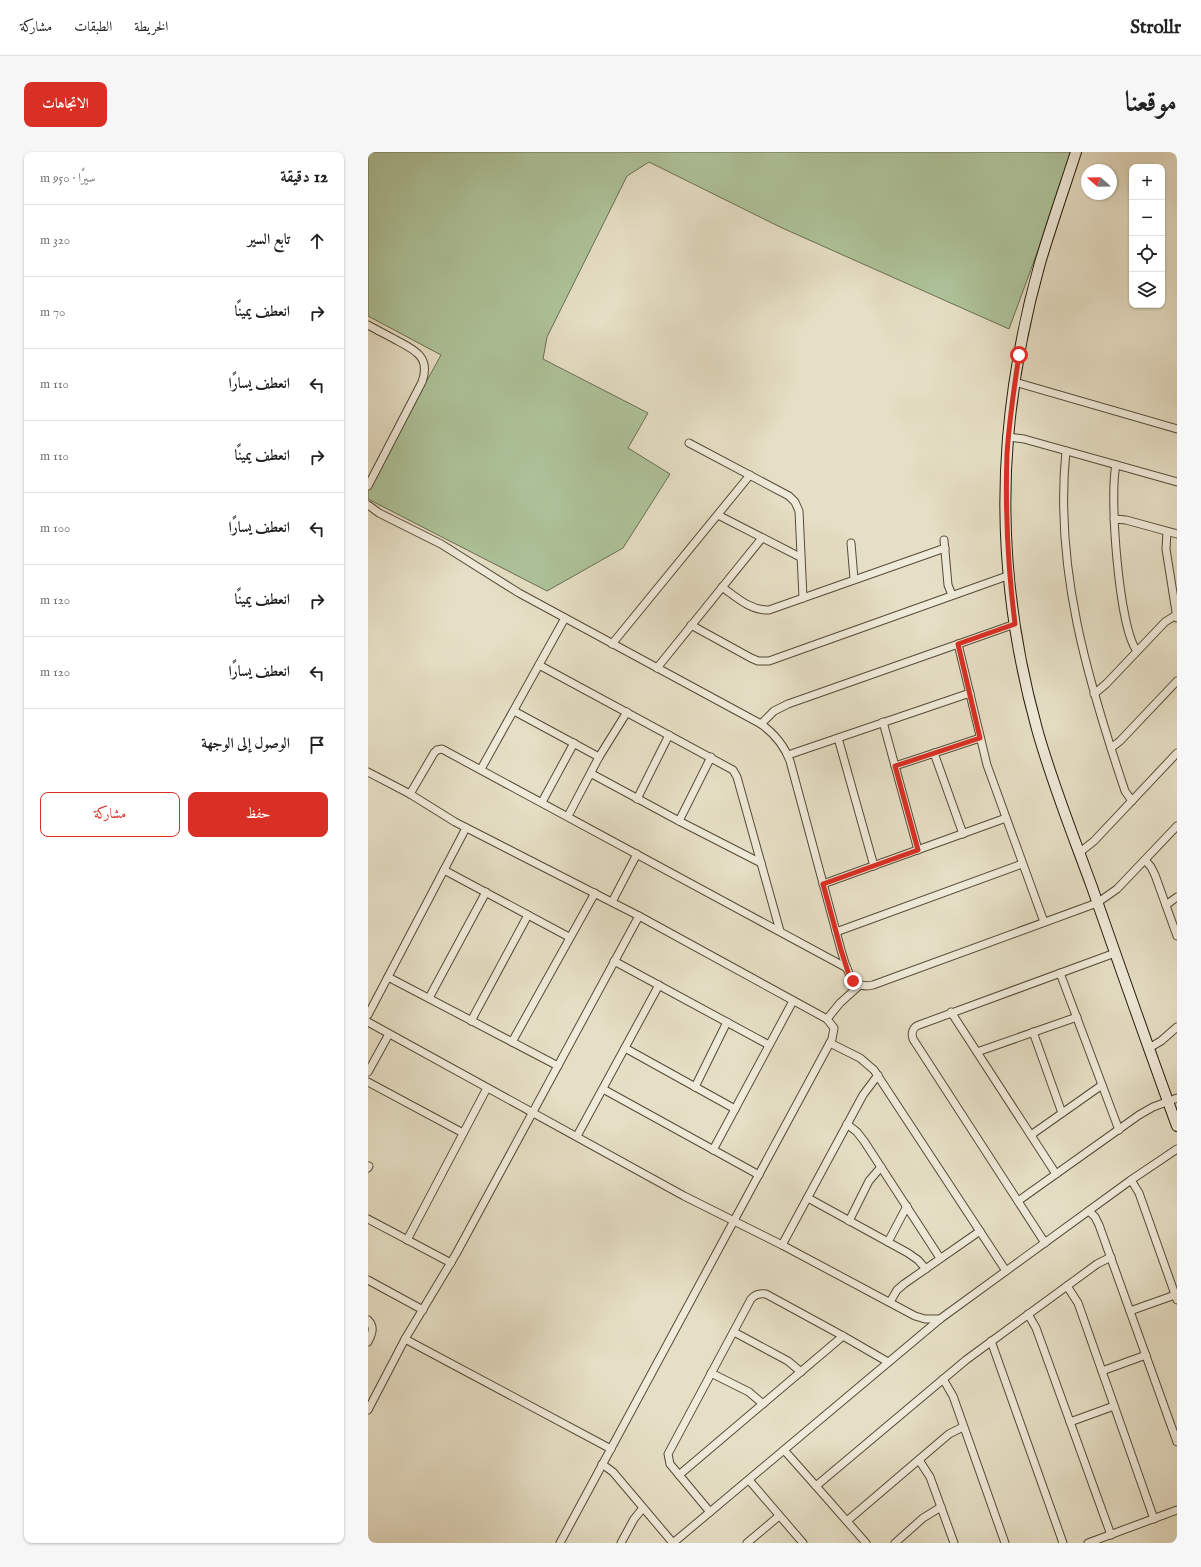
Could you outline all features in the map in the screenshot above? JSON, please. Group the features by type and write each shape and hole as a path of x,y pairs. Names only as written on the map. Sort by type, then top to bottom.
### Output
{"street":[{"path":"1076,152 1036,279 1027,317 1015,382 1008,437 1006,502 1010,575 1015,624 1026,684 1037,730 1079,853 1149,1048 1172,1099 1177,1126"},
{"path":"368,325 418,353 424,364 424,370 422,382 368,486"},
{"path":"1015,382 1177,429"},
{"path":"1008,437 1024,439 1177,482"},
{"path":"689,443 790,496 795,502 799,511 803,598"},
{"path":"1066,451 1064,505 1069,574 1080,639 1110,748 1125,791 1132,801"},
{"path":"1116,465 1113,487 1117,561 1130,639 1137,652"},
{"path":"612,644 750,475"},
{"path":"368,505 379,513 441,544 509,587 761,724 777,738 788,755 847,968 851,978 860,985 873,985 1097,903 1117,889 1177,826"},
{"path":"718,515 800,557"},
{"path":"1114,519 1126,520 1177,534"},
{"path":"1094,694 1106,684 1165,622 1177,616 1166,550 1167,532"},
{"path":"657,668 762,538"},
{"path":"944,540 948,585 952,595"},
{"path":"851,543 854,579"},
{"path":"722,587 748,605 760,610 774,608 945,548"},
{"path":"691,625 751,658 765,662 1010,575"},
{"path":"481,769 565,618"},
{"path":"761,724 774,711 788,704 1015,624"},
{"path":"958,644 989,771 1044,922"},
{"path":"540,665 733,770 737,777 780,931"},
{"path":"1110,748 1120,741 1177,681"},
{"path":"788,755 970,692"},
{"path":"514,711 599,757"},
{"path":"568,816 592,774 599,757 627,712"},
{"path":"883,722 918,850"},
{"path":"637,798 669,735"},
{"path":"838,738 874,866"},
{"path":"895,766 980,738"},
{"path":"542,802 574,743"},
{"path":"410,794 429,760 434,753 440,749 481,769 847,968"},
{"path":"934,753 963,834"},
{"path":"1079,853 1094,841 1177,754"},
{"path":"679,821 710,757"},
{"path":"368,772 410,794 447,818 639,916 827,1019 834,1030 830,1043 560,1543"},
{"path":"592,774 761,863"},
{"path":"823,884 1006,818"},
{"path":"368,1014 466,828"},
{"path":"612,902 637,854"},
{"path":"1144,860 1153,871 1177,936"},
{"path":"836,932 1022,864"},
{"path":"444,870 569,937"},
{"path":"429,998 486,892"},
{"path":"512,1042 569,937 595,893"},
{"path":"1166,905 1177,897"},
{"path":"471,1020 528,915"},
{"path":"368,1409 406,1339 452,1263 639,916"},
{"path":"1045,1243 913,1039 912,1031 916,1026 951,1012 1115,953"},
{"path":"614,961 769,1045"},
{"path":"1060,973 1119,1130"},
{"path":"388,977 558,1066"},
{"path":"577,1136 660,985"},
{"path":"827,1019 840,1003 860,985"},
{"path":"713,1150 793,1001"},
{"path":"951,1012 1056,1174"},
{"path":"977,1052 1077,1017"},
{"path":"368,1022 684,1196 735,1220 920,1318 930,1320 940,1319"},
{"path":"695,1087 727,1022"},
{"path":"1149,1048 1167,1037 1177,1027"},
{"path":"1032,1032 1062,1113"},
{"path":"368,1072 389,1034"},
{"path":"830,1043 860,1058 878,1075 1006,1271"},
{"path":"625,1048 735,1109"},
{"path":"782,1245 866,1089 878,1075"},
{"path":"368,1082 463,1133"},
{"path":"1031,1135 1102,1085"},
{"path":"407,1240 487,1088"},
{"path":"603,1089 759,1175"},
{"path":"1018,1201 1146,1111 1172,1099"},
{"path":"847,1124 861,1136 940,1258"},
{"path":"602,1464 613,1472 673,1543 940,1319 1131,1180 1177,1149"},
{"path":"849,1221 869,1181 881,1167"},
{"path":"1130,1311 1176,1298 1139,1193 1131,1180"},
{"path":"808,1198 913,1256 926,1269"},
{"path":"888,1242 907,1206"},
{"path":"1089,1211 1098,1221 1177,1442"},
{"path":"368,1219 452,1263"},
{"path":"890,1302 900,1287 980,1231"},
{"path":"816,1486 943,1379 991,1341 1097,1264 1111,1257"},
{"path":"368,1280 423,1310"},
{"path":"1067,1286 1078,1303 1154,1519"},
{"path":"710,1512 668,1462 668,1454 751,1299 755,1296 766,1294 844,1336 888,1362"},
{"path":"1028,1314 1036,1328 1111,1535"},
{"path":"368,1320 373,1329 368,1342"},
{"path":"734,1332 788,1361 801,1372"},
{"path":"679,1475 844,1336"},
{"path":"406,1339 611,1449"},
{"path":"991,1341 1063,1543"},
{"path":"1102,1371 1146,1354"},
{"path":"711,1373 750,1392 763,1404"},
{"path":"943,1379 951,1391 1005,1543"},
{"path":"1070,1422 1114,1406"},
{"path":"847,1522 948,1434 963,1427"},
{"path":"784,1450 866,1543"},
{"path":"919,1460 928,1472 954,1543"},
{"path":"748,1480 803,1543"},
{"path":"895,1543 923,1518 941,1506"},
{"path":"622,1543 634,1519 644,1508"},
{"path":"1088,1543 1177,1510"},
{"path":"747,1543 779,1516"}],"green space":[{"path":"368,152 1072,152 1062,185 1009,329 780,227 649,162 627,176 547,337 543,359 648,413 628,448 670,474 623,548 547,591 368,499 368,487 441,355 368,316"}],"route":[{"path":"853,981 849,975 841,950 823,884 918,850 895,766 980,738 958,644 1015,624 1008,551 1006,502 1008,437 1019,355"}]}
